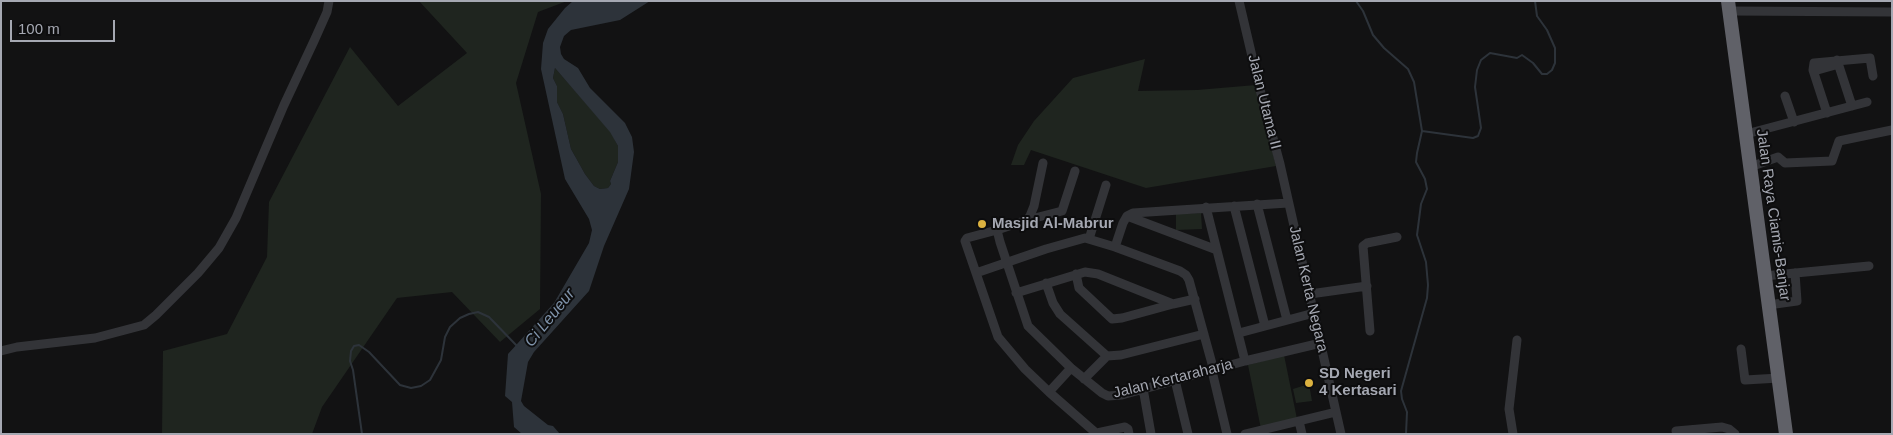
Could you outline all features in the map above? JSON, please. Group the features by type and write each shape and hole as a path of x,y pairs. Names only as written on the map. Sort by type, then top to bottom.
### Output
{"highway":[{"name":"Jalan Raya Ciamis-Banjar","path":"1729,6 1786,434"}],"street":[{"path":"1,351 17,347 95,338 144,325 156,316 198,273 219,248 236,218 284,105 327,12 329,1"},
{"name":"Jalan Utama II","path":"1239,1 1288,203"},
{"path":"1729,6 1892,12"},
{"path":"1827,113 1814,71 1838,62 1870,58 1873,76"},
{"path":"1838,62 1852,106"},
{"path":"1785,96 1794,122"},
{"path":"1746,134 1867,102"},
{"path":"1750,167 1778,157 1784,163 1832,161 1838,141 1892,130"},
{"path":"1027,220 1034,206 1043,163"},
{"path":"1074,171 1062,211 965,240 998,337 1025,369 1097,434 1125,427 1128,429 1129,434"},
{"path":"1089,239 1106,185"},
{"path":"1115,247 1127,216 1141,211 1288,203"},
{"name":"Jalan Kerta Negara","path":"1288,203 1341,434"},
{"path":"1257,204 1287,320"},
{"path":"1234,206 1265,326"},
{"path":"1206,207 1245,361"},
{"path":"1127,216 1217,250"},
{"name":"Jalan Kertaraharja","path":"997,230 1028,326 1071,368 1108,396 1122,395 1245,361 1321,344"},
{"path":"1370,331 1363,246 1367,243 1397,236"},
{"path":"976,273 1068,242 1089,239 1184,273 1189,280 1204,334 1228,434"},
{"path":"1764,276 1869,266"},
{"path":"1016,293 1085,272 1098,274 1173,304"},
{"path":"1768,304 1797,301 1795,273"},
{"path":"1076,274 1077,284 1083,292 1112,318 1122,318 1194,299"},
{"path":"1046,283 1053,303 1060,314 1107,356"},
{"path":"1310,294 1367,286"},
{"path":"1238,333 1314,313"},
{"path":"1084,379 1107,356 1121,355 1204,334"},
{"path":"1513,434 1509,409 1517,340"},
{"path":"1741,349 1745,380 1779,378"},
{"path":"1049,392 1071,368"},
{"path":"1175,380 1188,434"},
{"path":"1141,390 1144,394 1151,434"},
{"path":"1245,434 1266,431 1336,412"},
{"path":"1299,421 1302,434"},
{"path":"1676,431 1722,427 1729,429 1735,434"}],"shaded area":[{"path":"419,1 567,1 538,12 516,83 541,194 540,309 500,342 452,292 397,298 322,407 312,434 162,434 163,351 227,334 267,257 269,202 350,47 398,106 467,53"},
{"path":"1145,59 1138,91 1197,90 1256,85 1276,166 1146,188 1031,150 1024,165 1011,165 1018,145 1034,121 1073,78"},
{"path":"555,68 611,132 618,146 618,162 608,188 600,189 594,186 571,149 563,114 557,102 557,86 553,78"},
{"path":"1201,213 1202,229 1176,230 1176,214"},
{"path":"1284,355 1297,419 1261,429 1248,365"},
{"path":"1309,384 1312,401 1296,403 1293,389"}],"water":[{"name":"Ci Leueur","path":"573,1 650,1 620,20 571,30 564,36 560,47 564,59 578,68 590,88 625,123 632,137 634,152 629,189 604,246 589,291 534,352 528,362 521,401 524,406 548,425 553,426 560,434 522,434 514,427 512,402 505,396 508,354 554,303 589,243 592,230 589,219 565,179 541,69 543,43 548,29","holes":["555,68 610,132 618,146 618,162 610,181 611,184 608,188 600,189 594,186 585,174 571,149 563,114 557,102 557,86 553,78"]}],"waterway":[{"path":"1356,1 1363,11 1373,35 1384,48 1408,69 1414,82 1422,131 1416,162 1425,179 1427,189 1421,204 1417,235 1426,262 1428,285 1427,298 1401,391 1407,412 1406,434"},
{"path":"1422,131 1473,138 1478,136 1481,128 1475,87 1477,70 1481,60 1490,53 1517,58 1522,55 1533,63 1542,74 1547,74 1552,70 1555,63 1555,48 1547,30 1537,16 1535,1"},
{"name":"Ci Leueur","path":"362,434 353,370 350,361 351,351 354,346 359,345 369,352 400,385 411,388 421,386 430,380 441,360 445,337 450,327 460,318 469,314 478,312 489,317 517,346"}],"place":[{"name":"Masjid Al-Mabrur","path":"982,224"},
{"name":"SD Negeri 4 Kertasari","path":"1309,383"}]}
